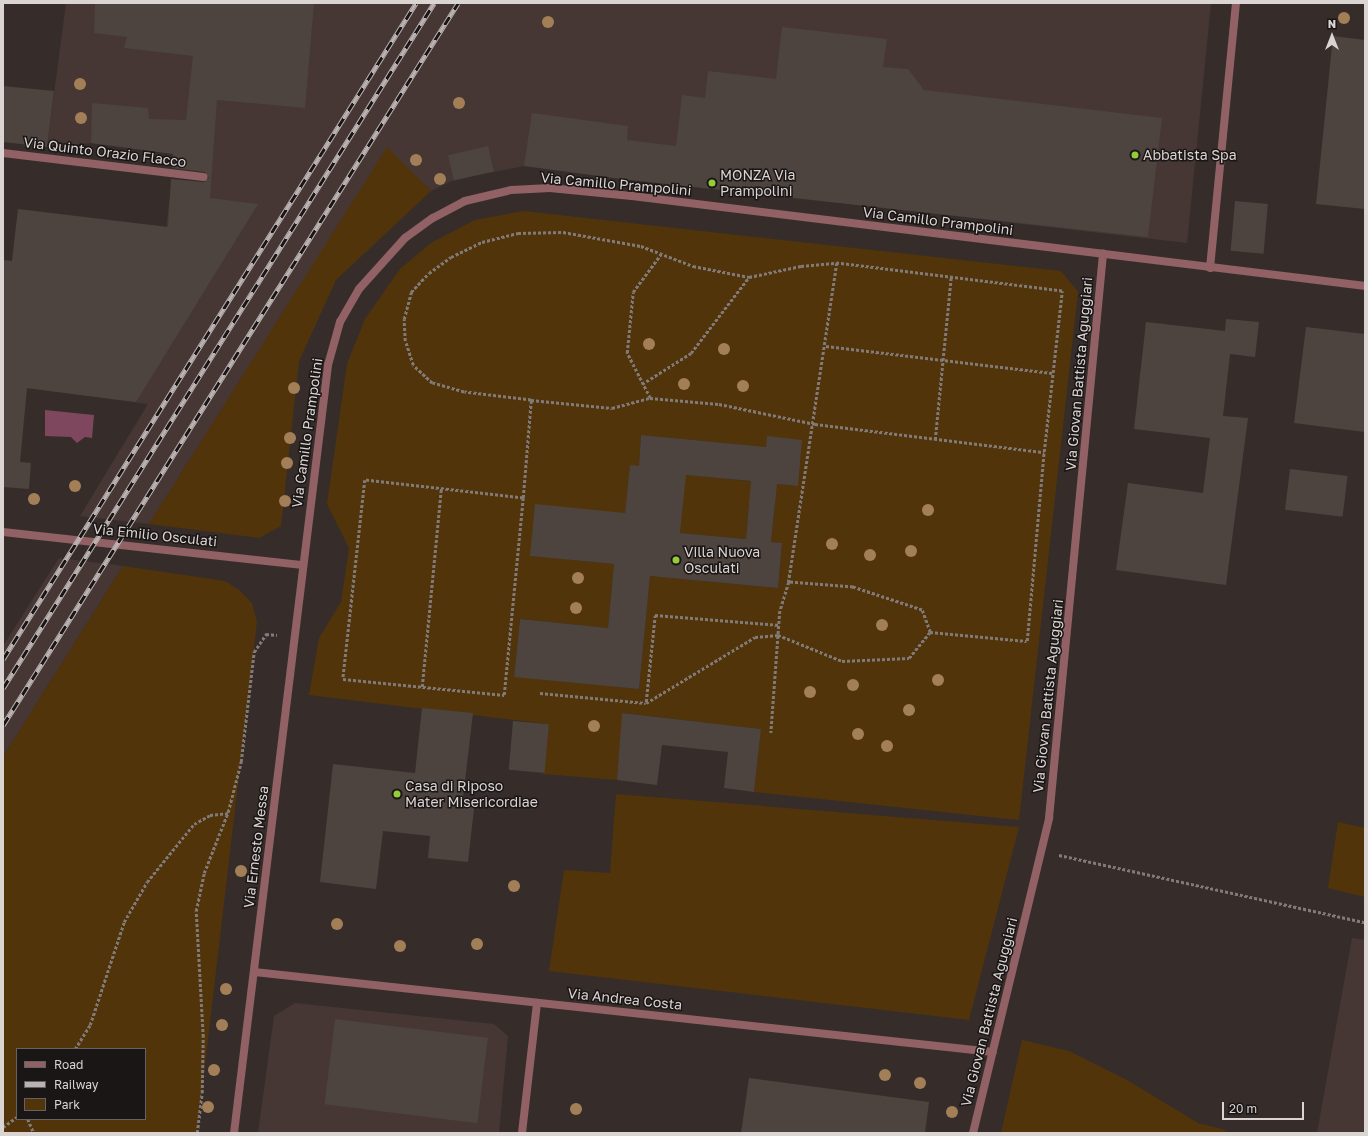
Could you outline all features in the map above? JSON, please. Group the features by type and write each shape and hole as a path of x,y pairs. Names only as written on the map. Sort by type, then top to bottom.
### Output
{"street":[{"path":"1210,268 1236,3"},
{"name":"Via Quinto Orazio Flacco","path":"3,153 204,177"},
{"name":"Via Camillo Prampolini","path":"303,565 322,398 328,365 340,322 359,289 405,238 433,218 465,201 511,190 550,188 632,196 1365,286"},
{"name":"Via Giovan Battista Aguggiari","path":"973,1133 1049,818 1103,254"},
{"name":"Via Emilio Osculati","path":"3,532 303,565"},
{"name":"Via Ernesto Messa","path":"234,1133 303,565"},
{"name":"Via Andrea Costa","path":"254,972 993,1052"},
{"path":"522,1133 537,1003"}],"path":[{"path":"930,632 1027,641 1044,452 1062,291 837,263 801,266 749,277 693,266 641,246 562,232 518,233 482,242 451,257 429,273 411,292 404,319 405,341 413,365 432,383 464,392 612,408 650,398 719,404 815,424 935,440 1044,452"},
{"path":"650,398 627,353 633,292 662,254"},
{"path":"771,733 780,611 789,582 815,424 837,263"},
{"path":"642,384 691,353 749,277"},
{"path":"935,440 951,277"},
{"path":"826,346 1052,374"},
{"path":"523,498 365,480 343,679 504,695 523,498 531,400"},
{"path":"422,687 441,489"},
{"path":"789,582 853,587 922,610 930,632"},
{"path":"646,703 655,615 779,625"},
{"path":"540,693 646,703 755,637 778,635 842,661 909,658 930,632"},
{"path":"198,1133 202,1093 203,1037 196,911 204,873 228,812 241,762 254,652 266,634 295,635"},
{"path":"76,1048 90,1025 124,922 147,882 194,824 210,815 228,812"},
{"path":"1041,851 1365,922"},
{"path":"3,1127 16,1119"},
{"path":"28,1120 34,1133"}],"shaded area":[{"path":"66,3 1211,3 1187,243 524,166 454,180 431,191 387,148 149,524 80,516 148,404 3,385 3,260 161,279 170,194 206,198 212,159 91,143 47,147"},
{"path":"45,410 94,415 92,438 85,437 77,443 71,437 45,436"},
{"path":"59,558 123,566 3,757 3,646"},
{"path":"1352,938 1365,940 1365,1133 1317,1133"},
{"path":"295,1003 494,1024 508,1036 499,1133 258,1133 274,1016"}],"green space":[{"path":"387,147 431,191 336,280 299,361 281,526 259,538 149,524"},
{"path":"523,211 1061,271 1078,292 1019,820 754,792 761,729 623,713 617,780 543,774 548,724 309,695 319,638 341,602 349,548 327,504 347,364 365,319 400,269 431,243 475,220","holes":["641,435 766,447 797,486 649,471 683,503 680,533 746,539 749,504 775,506 771,542 782,543 778,588 650,576 639,689 514,676 520,619 608,628 614,564 531,556 625,513 630,466 639,466"]},
{"path":"123,566 225,581 239,590 252,603 257,622 197,1133 3,1133 3,757"},
{"path":"616,794 1019,827 969,1020 549,971 564,870 610,873"},
{"path":"1338,822 1365,828 1365,897 1328,888"},
{"path":"1022,1040 1069,1051 1127,1080 1198,1123 1226,1130 1224,1133 1001,1133"}],"building":[{"path":"95,3 314,3 305,108 217,100 210,198 258,204 136,402 27,388 20,462 31,463 29,489 3,487 3,260 12,261 18,209 168,227 171,179 204,182 209,178 205,172 172,168 173,154 91,143 92,103 148,108 149,119 186,120 193,56 124,48 127,37 94,33"},
{"path":"782,27 887,39 883,67 908,69 924,90 1162,118 1148,237 621,179 524,166 532,113 628,126 627,140 676,146 682,95 705,98 708,71 776,79"},
{"path":"1333,36 1365,40 1365,209 1316,204"},
{"path":"3,86 54,91 47,147 3,142"},
{"path":"488,146 494,171 454,181 448,155"},
{"path":"1235,201 1268,204 1264,254 1231,251"},
{"path":"1226,319 1259,322 1255,357 1230,354 1223,416 1248,418 1226,585 1116,570 1128,483 1203,493 1210,438 1134,429 1146,322 1225,331"},
{"path":"1306,327 1365,334 1365,432 1294,423"},
{"name":"Villa Nuova Osculati","path":"641,435 766,447 767,436 802,440 798,486 777,484 771,542 782,543 778,588 650,576 639,689 514,677 520,619 608,628 614,564 530,556 535,504 625,513 630,465 639,466","holes":["686,475 751,481 746,539 680,533"]},
{"path":"1290,469 1348,476 1343,517 1285,510"},
{"name":"Casa di Riposo Mater Misericordiae","path":"422,708 473,713 463,798 475,800 468,862 428,858 430,836 383,831 376,889 320,882 333,764 415,773"},
{"path":"622,713 761,729 754,792 724,788 728,752 662,745 657,785 617,780"},
{"path":"513,721 549,724 545,773 509,770"},
{"path":"335,1019 488,1038 477,1123 325,1104"},
{"path":"749,1078 929,1102 925,1133 741,1133"}],"railway":[{"path":"3,659 416,3"},
{"path":"3,688 434,3"},
{"path":"3,725 458,3"}],"place":[{"name":"Abbatista Spa","path":"1135,155"},
{"name":"MONZA Via Prampolini","path":"712,183"},
{"name":"Villa Nuova Osculati","path":"676,560"},
{"name":"Casa di Riposo Mater Misericordiae","path":"397,794"}]}
